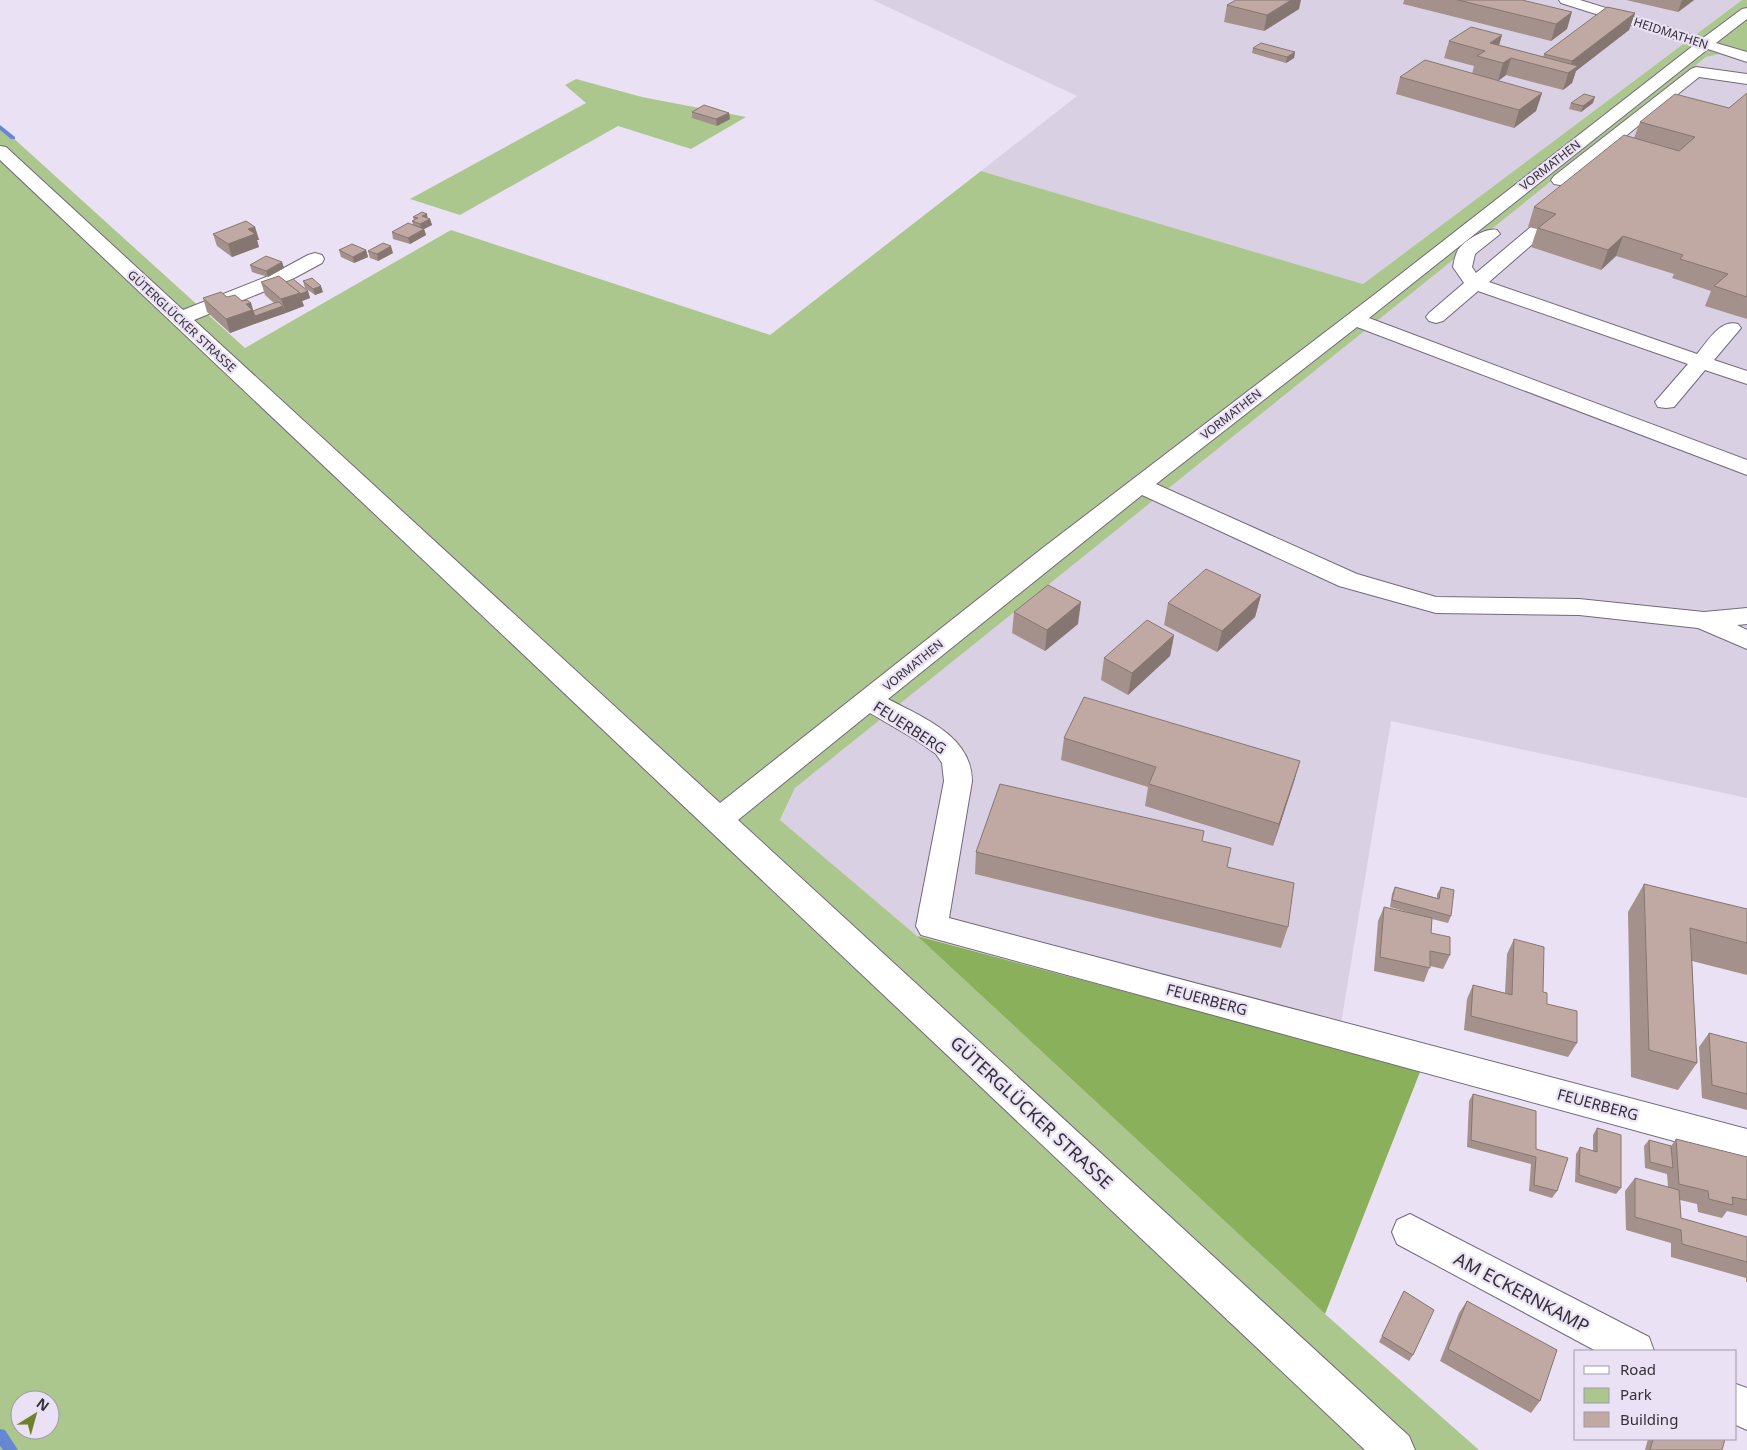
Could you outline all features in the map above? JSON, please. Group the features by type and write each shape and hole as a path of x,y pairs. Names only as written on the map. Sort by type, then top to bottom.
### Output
{"street":[{"name":"HEIDMATHEN","path":"1566,0 1747,57"},
{"name":"VORMATHEN","path":"718,820 1140,485 1747,12"},
{"path":"1551,188 1696,72 1747,79"},
{"name":"GÜTERGLÜCKER STRASSE","path":"0,151 1395,1450"},
{"path":"1505,223 1466,252 1462,267 1475,284 1747,378"},
{"path":"1436,317 1538,230"},
{"path":"179,319 278,279 314,259"},
{"path":"1354,319 1747,468"},
{"path":"1666,402 1731,328"},
{"path":"1140,485 1348,580 1436,604 1580,607 1704,620 1747,616"},
{"path":"1704,620 1747,640"},
{"name":"FEUERBERG","path":"869,700 938,742 952,754 958,768 958,781 932,926 1747,1145"},
{"name":"AM ECKERNKAMP","path":"1410,1232 1633,1350"}],"shaded area":[{"path":"873,0 1742,0 1363,284 981,171 1077,96"},
{"path":"1720,54 1747,63 1747,798 1391,721 1337,1048 917,936 780,821 795,788 1706,57"}],"green space":[{"path":"1742,0 1747,0 1747,63 1720,54 1706,57 795,788 780,820 917,936 1325,1314 1479,1450 0,1450 0,126 245,348 451,230 770,335 981,171 1363,284"},
{"path":"576,79 642,97 746,117 691,149 618,126 460,215 410,199 586,103 565,85"},
{"path":"917,936 1337,1048 1420,1072 1325,1314"}],"building":[{"path":"1236,0 1291,0 1267,15 1227,5"},
{"path":"1458,0 1522,0 1572,12 1556,24"},
{"path":"1607,7 1635,13 1572,61 1544,54"},
{"path":"1471,27 1502,35 1490,43 1578,66 1568,73 1511,58 1503,63 1477,56 1485,51 1449,41"},
{"path":"1261,43 1295,52 1287,57 1253,48"},
{"path":"1425,60 1542,93 1519,110 1400,77"},
{"path":"1747,93 1747,297 1714,286 1728,274 1680,259 1683,255 1623,236 1608,250 1538,228 1556,214 1534,207 1624,135 1679,151 1695,137 1640,122 1675,94 1729,108"},
{"path":"1584,94 1595,97 1583,106 1571,103"},
{"path":"704,105 729,113 716,119 692,112"},
{"path":"422,212 427,214 422,216 430,219 420,224 412,221 418,218 413,217"},
{"path":"246,221 255,227 248,229 255,234 228,244 213,234"},
{"path":"408,223 424,229 408,238 392,232"},
{"path":"383,243 391,246 377,254 368,251"},
{"path":"352,244 366,250 353,257 339,250"},
{"path":"266,256 282,262 266,271 250,265"},
{"path":"279,276 300,293 281,299 261,282"},
{"path":"312,278 321,286 313,289 303,281"},
{"path":"293,279 308,291 300,294 286,282"},
{"path":"221,292 227,297 235,295 242,301 247,300 251,303 246,304 252,310 226,319 203,298"},
{"path":"279,302 283,306 255,316 253,311"},
{"path":"1206,569 1261,595 1222,631 1168,603"},
{"path":"1048,585 1081,602 1047,630 1014,612"},
{"path":"1147,620 1174,635 1132,673 1104,658"},
{"path":"1084,697 1300,761 1279,824 1149,784 1156,767 1064,738"},
{"path":"1000,784 1204,831 1202,841 1231,848 1227,867 1294,883 1288,927 976,852"},
{"path":"1644,884 1747,909 1747,943 1690,928 1697,1063 1649,1050"},
{"path":"1395,887 1439,899 1441,887 1454,890 1451,916 1392,900"},
{"path":"1384,907 1432,918 1431,933 1450,937 1450,955 1430,951 1430,968 1380,957"},
{"path":"1514,939 1544,947 1543,992 1547,993 1547,1004 1577,1011 1577,1043 1471,1016 1473,985 1512,995"},
{"path":"1709,1033 1747,1043 1747,1094 1712,1085"},
{"path":"1473,1094 1536,1111 1536,1149 1568,1158 1557,1191 1534,1185 1536,1157 1471,1140"},
{"path":"1597,1128 1621,1135 1621,1188 1579,1175 1580,1147 1597,1152"},
{"path":"1676,1139 1747,1157 1747,1200 1732,1197 1733,1205 1709,1199 1708,1191 1679,1184"},
{"path":"1649,1140 1671,1146 1673,1168 1650,1162"},
{"path":"1635,1178 1679,1190 1681,1218 1747,1237 1747,1262 1682,1244 1681,1230 1635,1217"},
{"path":"1404,1291 1434,1310 1413,1355 1382,1336"},
{"path":"1467,1301 1557,1350 1540,1401 1448,1349"},
{"path":"1653,1440 1725,1440 1722,1450 1650,1450"}],"waterway":[{"path":"0,127 13,138"},
{"path":"0,1435 11,1450"}]}
